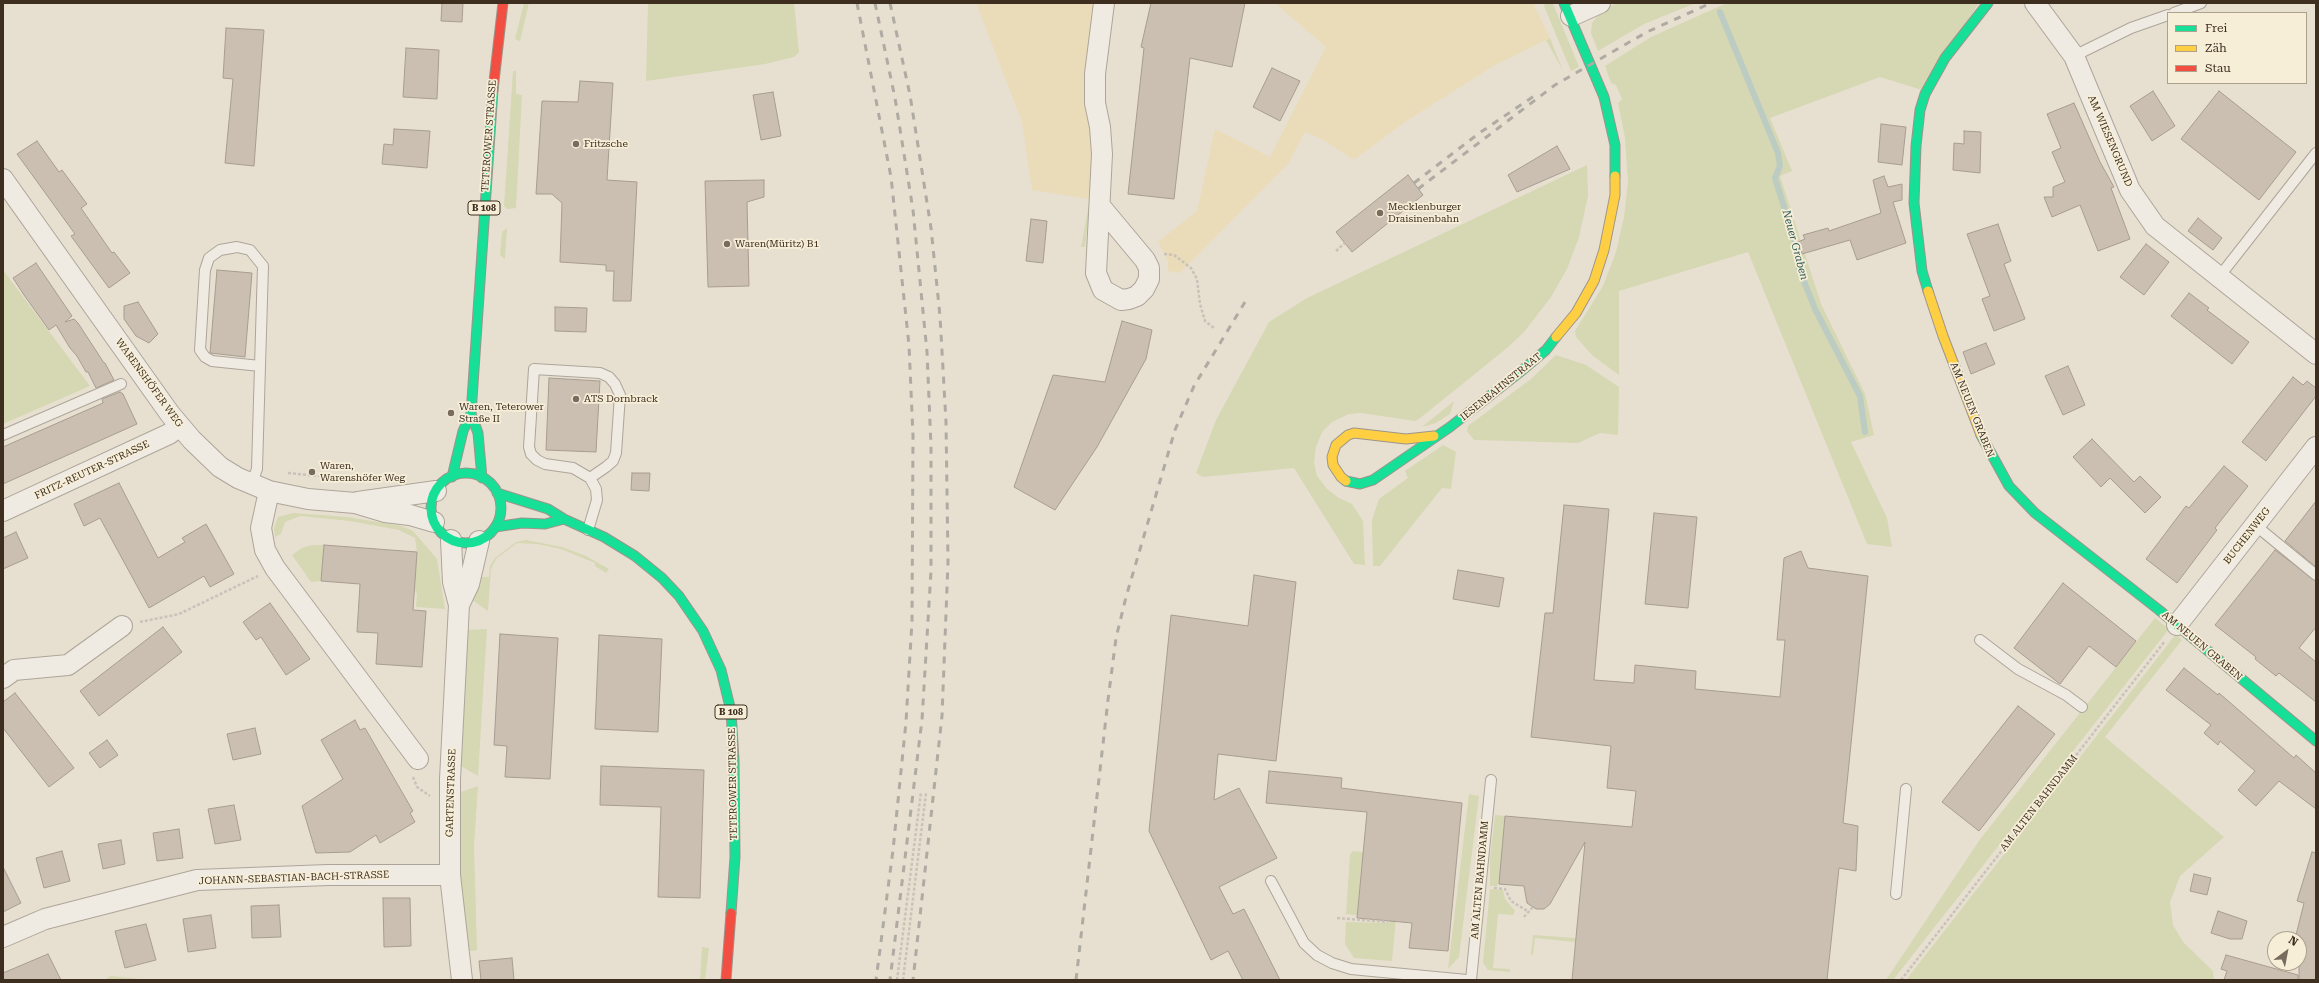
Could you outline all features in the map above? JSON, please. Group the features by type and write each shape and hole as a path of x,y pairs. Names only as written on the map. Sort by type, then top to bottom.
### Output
{"street":[{"name":"TETEROWER STRASSE","path":"452,477 463,431 471,414 490,114 502,3"},
{"path":"1100,206 1102,154 1100,126 1095,103 1095,74 1104,3"},
{"name":"IESENBAHNSTRAAT","path":"1434,436 1406,439 1354,433 1344,437 1336,445 1333,451 1333,464 1341,477 1347,481 1354,483 1367,483 1434,436 1450,427 1520,372 1556,339 1584,300 1594,281 1604,250 1615,195 1615,145 1604,97 1568,9 1600,3"},
{"name":"AM NEUEN GRABEN","path":"1988,3 1945,58 1925,94 1920,110 1916,146 1914,203 1922,271 1943,336 1984,442 2009,486 2035,513 2177,625 2316,741"},
{"name":"AM WIESENGRUND","path":"2035,3 2074,56 2130,190 2155,226 2316,354"},
{"name":"WARENSHÖFER WEG","path":"7,191 180,426 220,467 254,477 270,492 308,499 355,502 436,491"},
{"name":"TETEROWER STRASSE","path":"471,414 478,433 482,478 497,493 548,509 564,520 588,530 630,553 662,578 691,612 721,670 731,711 734,760 735,857 726,980"},
{"name":"FRITZ-REUTER-STRASSE","path":"3,511 169,434 180,426"},
{"name":"BUCHENWEG","path":"2177,625 2316,447"},
{"path":"482,478 471,474 452,477 436,491 432,502 434,522 443,535 451,540 461,543 479,541 495,527 501,510 497,493"},
{"path":"270,492 261,528 265,550 275,568 418,759"},
{"name":"WARENSHÖFER WEG","path":"355,502 385,512 410,515 434,522"},
{"path":"495,527 522,524 545,524 564,520"},
{"name":"GARTENSTRASSE","path":"451,540 453,582 459,605 450,799 450,875 462,980"},
{"name":"GARTENSTRASSE","path":"459,605 469,584 479,541"},
{"path":"3,678 14,670 68,665 122,626"},
{"name":"JOHANN-SEBASTIAN-BACH-STRASSE","path":"3,937 45,919 196,880 328,875 450,875"}],"lane":[{"path":"2177,12 2202,3"},
{"path":"2074,56 2132,28 2167,15"},
{"path":"2219,277 2316,154"},
{"path":"254,477 260,366 263,266 250,250 237,247 220,250 209,258 205,270 200,350 205,357 212,362 260,366"},
{"path":"588,530 597,500 596,489 590,478 573,468 545,464 537,460 531,454 529,447 534,369 600,373 609,377 615,384 620,395 616,453 613,461 590,478"},
{"path":"3,435 121,384"},
{"path":"2255,525 2316,575"},
{"path":"1980,640 2018,669 2066,695 2082,707"},
{"name":"AM ALTEN BAHNDAMM","path":"1471,980 1491,780"},
{"path":"1896,894 1906,789"},
{"path":"1271,881 1304,943 1317,955 1332,963 1351,969 1467,980"}],"path":[{"path":"1336,252 1345,243"},
{"path":"1164,254 1174,255 1191,268 1197,279 1200,304 1205,321 1214,328"},
{"path":"254,477 274,472 364,480"},
{"path":"122,626 178,614 275,568"},
{"name":"AM ALTEN BAHNDAMM","path":"1901,980 2177,625"},
{"path":"418,759 412,779 417,787 429,796 439,799 450,799"},
{"path":"896,980 921,792"},
{"path":"903,980 926,793"},
{"path":"920,801 925,802"},
{"path":"1480,886 1505,889 1512,901 1528,912"},
{"path":"1524,917 1540,888"},
{"path":"1337,918 1388,922"}],"green space":[{"path":"524,3 529,3 520,41 515,39"},
{"path":"648,3 794,3 799,52 794,57 765,64 646,81"},
{"path":"1545,3 1552,3 1554,6 1579,67 1571,71 1544,6"},
{"path":"1618,3 1696,3 1644,24 1598,51 1591,33 1592,23 1603,9"},
{"path":"1727,3 1979,3 1922,90 1880,77 1770,118 1792,171 1780,176 1821,304 1865,394 1874,435 1851,442 1887,518 1892,547 1867,544 1748,252 1619,291 1619,375 1593,356 1576,337 1575,331 1603,286 1616,252 1624,217 1628,182 1625,138 1618,103 1622,99 1616,85 1611,83 1605,66 1651,37"},
{"path":"1550,38 1563,71 1546,40"},
{"path":"513,71 516,71 516,94 522,95 516,208 507,209 504,206"},
{"path":"1587,165 1588,196 1579,237 1567,269 1551,297 1524,332 1507,348 1415,421 1361,413 1349,414 1332,422 1322,432 1316,447 1314,462 1317,476 1327,489 1339,498 1352,504 1363,521 1365,565 1354,564 1294,468 1203,477 1196,473 1216,420 1269,322 1307,298"},
{"path":"1090,199 1085,247 1081,247"},
{"path":"507,228 505,259 500,255 502,232"},
{"path":"3,270 90,386 3,424"},
{"path":"1556,355 1586,365 1619,387 1618,435 1600,433 1578,443 1474,440 1467,431 1468,426 1531,379"},
{"path":"1454,401 1450,414 1436,423 1422,427"},
{"path":"1443,445 1456,452 1451,489 1442,488 1380,566 1373,566 1372,520 1379,499 1408,478 1405,471"},
{"path":"293,513 348,517 401,526 413,531 437,559 445,609 416,607 417,594 414,588 417,552 415,538 399,530 350,521 300,516 285,522 281,534 275,537 274,528 278,517"},
{"path":"526,540 562,547 586,556 609,569 606,573 595,566 595,563 561,549 537,544 517,543 496,559 491,569 488,611 472,600 477,577 489,577 490,566 495,558 516,542"},
{"path":"312,545 324,545 321,581 311,582 292,555 302,548"},
{"path":"2155,618 2169,629 1893,980 1886,980 1981,838"},
{"path":"487,629 478,776 459,765 466,630"},
{"path":"2176,634 2182,640 2105,737 2224,837 2180,876 2170,902 2173,925 2183,942 2213,971 2214,980 1906,980"},
{"path":"478,786 474,846 477,950 471,951 464,949 459,874 458,793"},
{"path":"1469,794 1479,796 1459,957 1448,969"},
{"path":"1495,815 1505,816 1500,882 1497,886 1490,886 1490,858"},
{"path":"1353,851 1392,855 1400,875 1392,961 1354,958 1345,944 1346,922 1389,923 1394,865 1362,862 1357,915 1346,914 1350,854"},
{"path":"1490,889 1503,890 1505,899 1515,911 1513,915 1498,914 1493,968 1510,969 1510,972 1488,970 1483,963"},
{"path":"1533,935 1576,938 1575,942 1535,938 1533,955 1531,954"},
{"path":"702,947 709,948 705,980 700,980"},
{"path":"111,976 149,980 104,980"}],"sand":[{"path":"976,3 1094,3 1091,131 1093,155 1090,199 1032,190 1022,122"},
{"path":"1275,3 1533,3 1550,38 1495,65 1405,122 1354,160 1322,139 1305,132 1288,164 1180,273 1168,271 1168,261 1158,242 1197,211 1215,129 1270,157 1326,47"}],"building":[{"path":"442,3 463,3 462,22 441,21"},
{"path":"1151,3 1245,3 1232,67 1190,58 1174,199 1128,194 1144,48 1141,47"},
{"path":"226,28 264,30 254,166 225,163 233,79 223,78"},
{"path":"406,48 439,50 437,99 403,97"},
{"path":"1272,68 1300,81 1280,121 1253,107"},
{"path":"580,81 613,83 607,180 637,182 631,301 613,301 614,271 606,271 606,265 560,262 562,203 552,194 536,194 542,101 578,102"},
{"path":"2153,91 2175,126 2152,141 2130,106"},
{"path":"2219,91 2296,152 2259,200 2181,139"},
{"path":"773,92 781,136 761,140 753,95"},
{"path":"2074,103 2100,162 2114,187 2111,188 2130,239 2098,251 2080,205 2052,217 2044,197 2053,197 2053,187 2065,182 2052,152 2061,148 2047,114"},
{"path":"1881,124 1906,127 1902,165 1878,162"},
{"path":"394,129 430,131 427,168 382,164 384,144 393,145"},
{"path":"1964,131 1981,132 1980,173 1953,170 1954,143 1964,144"},
{"path":"37,141 59,172 62,170 87,204 81,208 112,253 114,252 130,273 109,288 71,236 75,234 17,154"},
{"path":"1557,146 1570,169 1517,192 1508,175"},
{"name":"Mecklenburger Draisinenbahn","path":"1408,175 1423,195 1352,252 1336,232"},
{"path":"1884,176 1888,187 1902,184 1902,200 1893,202 1906,243 1857,260 1850,240 1802,254 1798,242 1805,239 1803,235 1828,228 1829,231 1881,213 1873,180"},
{"name":"Waren(Müritz) B1","path":"764,180 764,197 747,202 749,286 708,287 705,181"},
{"path":"2198,218 2222,238 2213,250 2188,231"},
{"path":"1031,219 1047,221 1043,263 1026,261"},
{"path":"1998,224 2011,261 2004,264 2025,319 1994,331 1982,299 1990,296 1967,234"},
{"path":"2146,244 2169,262 2144,295 2120,277"},
{"path":"36,263 72,316 65,322 74,319 78,323 105,363 114,380 96,388 88,372 86,372 56,325 49,330 24,295 13,278"},
{"path":"217,270 252,273 245,357 210,353"},
{"path":"2189,293 2209,308 2207,310 2249,342 2232,364 2171,316"},
{"path":"138,302 158,334 149,343 136,336 124,319 124,306"},
{"path":"555,307 587,308 586,332 555,331"},
{"path":"1122,321 1152,330 1146,359 1097,447 1055,510 1014,487 1053,375 1105,382"},
{"path":"1986,343 1995,364 1971,374 1963,352"},
{"path":"2068,366 2085,405 2063,415 2045,376"},
{"path":"2293,377 2303,385 2307,381 2316,388 2316,396 2266,461 2242,442"},
{"path":"549,378 600,381 596,452 546,450"},
{"path":"120,392 123,394 137,424 3,484 3,447 103,403 102,399"},
{"path":"2092,439 2134,482 2140,476 2161,497 2145,513 2110,478 2101,487 2073,457"},
{"path":"2224,466 2248,486 2215,528 2217,530 2177,583 2146,559 2186,506 2189,508"},
{"path":"632,473 650,473 649,491 631,490"},
{"path":"119,483 158,558 185,542 182,538 206,524 234,574 210,587 204,576 149,608 100,518 84,526 74,504"},
{"path":"2316,501 2316,567 2285,541"},
{"path":"1564,505 1609,509 1594,680 1634,683 1635,665 1696,671 1695,689 1780,697 1785,640 1777,640 1784,558 1801,551 1808,568 1868,576 1843,823 1858,826 1856,871 1839,868 1827,980 1572,980 1585,842 1550,904 1544,909 1536,909 1527,903 1524,886 1499,884 1505,816 1632,827 1636,791 1607,788 1611,746 1531,737 1545,613 1553,613"},
{"path":"1654,513 1697,517 1688,608 1645,604"},
{"path":"16,532 28,558 3,569 3,538"},
{"path":"324,545 417,552 413,610 426,611 422,667 376,664 378,633 357,632 360,584 321,581"},
{"path":"2275,550 2316,581 2316,627 2299,648 2316,662 2316,702 2279,673 2276,676 2255,659 2256,657 2215,625"},
{"path":"1458,570 1504,578 1499,607 1453,599"},
{"path":"1254,575 1296,582 1276,761 1218,754 1214,800 1239,788 1277,858 1219,887 1233,914 1244,909 1280,980 1243,980 1228,951 1211,960 1149,831 1171,615 1248,626"},
{"path":"2063,583 2136,641 2116,667 2089,646 2060,684 2014,648"},
{"path":"270,603 310,659 286,675 261,637 256,640 243,622"},
{"path":"163,627 182,652 99,716 80,691"},
{"path":"500,634 558,638 550,779 505,777 507,746 494,745"},
{"path":"599,635 662,639 658,732 595,729"},
{"path":"2184,668 2218,695 2219,693 2294,758 2296,755 2316,773 2316,809 2279,781 2256,806 2238,790 2255,771 2220,741 2218,745 2204,733 2211,725 2166,690"},
{"path":"15,693 74,768 49,787 3,728 3,702"},
{"path":"2018,706 2055,734 1979,831 1942,802"},
{"path":"355,720 360,730 365,728 413,811 410,813 415,822 380,843 376,835 350,852 316,853 302,806 343,779 321,740"},
{"path":"255,728 261,754 233,760 227,734"},
{"path":"107,740 118,755 100,768 89,753"},
{"path":"601,766 704,770 700,898 658,897 661,807 600,805"},
{"path":"1269,771 1342,778 1341,788 1462,803 1448,951 1409,948 1412,923 1357,918 1367,812 1266,803"},
{"path":"234,805 241,840 215,844 208,809"},
{"path":"179,829 183,858 157,861 153,833"},
{"path":"121,840 125,864 103,869 98,844"},
{"path":"62,851 70,881 44,888 36,858"},
{"path":"2312,852 2316,853 2316,980 2299,980 2299,971 2307,971 2307,931 2297,931 2304,903 2297,901"},
{"path":"3,867 21,903 3,912"},
{"path":"2194,874 2211,878 2207,895 2190,891"},
{"path":"383,898 410,898 411,946 384,947"},
{"path":"279,905 281,937 252,938 251,906"},
{"path":"2218,911 2247,921 2242,939 2230,939 2211,933"},
{"path":"211,915 216,948 188,952 183,919"},
{"path":"146,924 156,960 125,968 115,931"},
{"path":"48,954 61,980 3,980 3,973"},
{"path":"2226,955 2267,966 2267,971 2284,971 2298,975 2298,980 2224,980 2227,971 2221,969"},
{"path":"512,958 514,980 481,980 479,961"}],"waterway":[{"name":"Neuer Graben","path":"1720,12 1778,153 1780,166 1775,178 1798,251 1798,266 1815,309 1860,396 1865,432"}],"railway":[{"path":"857,3 891,177 909,345 913,436 912,621 906,722 893,850 876,980"},
{"path":"875,3 895,98 913,210 927,352 931,446 931,571 922,720 890,980"},
{"path":"890,3 910,95 931,228 940,316 946,422 948,562 942,716 913,980"},
{"path":"1418,189 1555,85 1647,32 1711,3"},
{"path":"1414,183 1478,134 1537,94"},
{"path":"1076,980 1116,638 1126,597 1175,430 1194,386 1245,302"}],"traffic: fast":[{"path":"1564,3 1604,97 1615,145 1615,176"},
{"path":"1928,291 1922,271 1914,203 1916,146 1920,110 1925,94 1945,58 1988,3"},
{"path":"452,477 463,431 471,414 493,90"},
{"path":"1346,481 1360,484 1373,480 1450,427 1546,350 1556,337"},
{"path":"471,414 478,433 482,478"},
{"path":"1981,435 2009,486 2035,513 2159,610 2316,741"},
{"path":"466,473 485,479 495,489 501,508 495,527 485,537 466,543 447,537 437,527 431,508 437,489 447,479 466,473"},
{"path":"497,493 548,509 564,519 604,537 635,556 662,578 679,596 703,631 721,670 731,711 734,760 735,857 731,913"},
{"path":"495,527 522,523 545,524 564,519"}],"traffic: slow":[{"path":"1556,337 1576,313 1594,281 1604,250 1615,195 1615,176"},
{"path":"1928,291 1943,336 1981,435"},
{"path":"1346,481 1341,477 1333,465 1332,457 1336,445 1348,435 1354,433 1406,439 1434,436"}],"traffic: jam":[{"path":"493,90 503,3"},
{"path":"726,980 731,913"}],"place":[{"name":"Fritzsche","path":"576,144"},
{"name":"Mecklenburger Draisinenbahn","path":"1380,213"},
{"name":"Waren(Müritz) B1","path":"727,244"},
{"name":"ATS Dornbrack","path":"576,399"},
{"name":"Waren, Teterower Straße II","path":"451,413"},
{"name":"Waren, Warenshöfer Weg","path":"312,472"}]}
